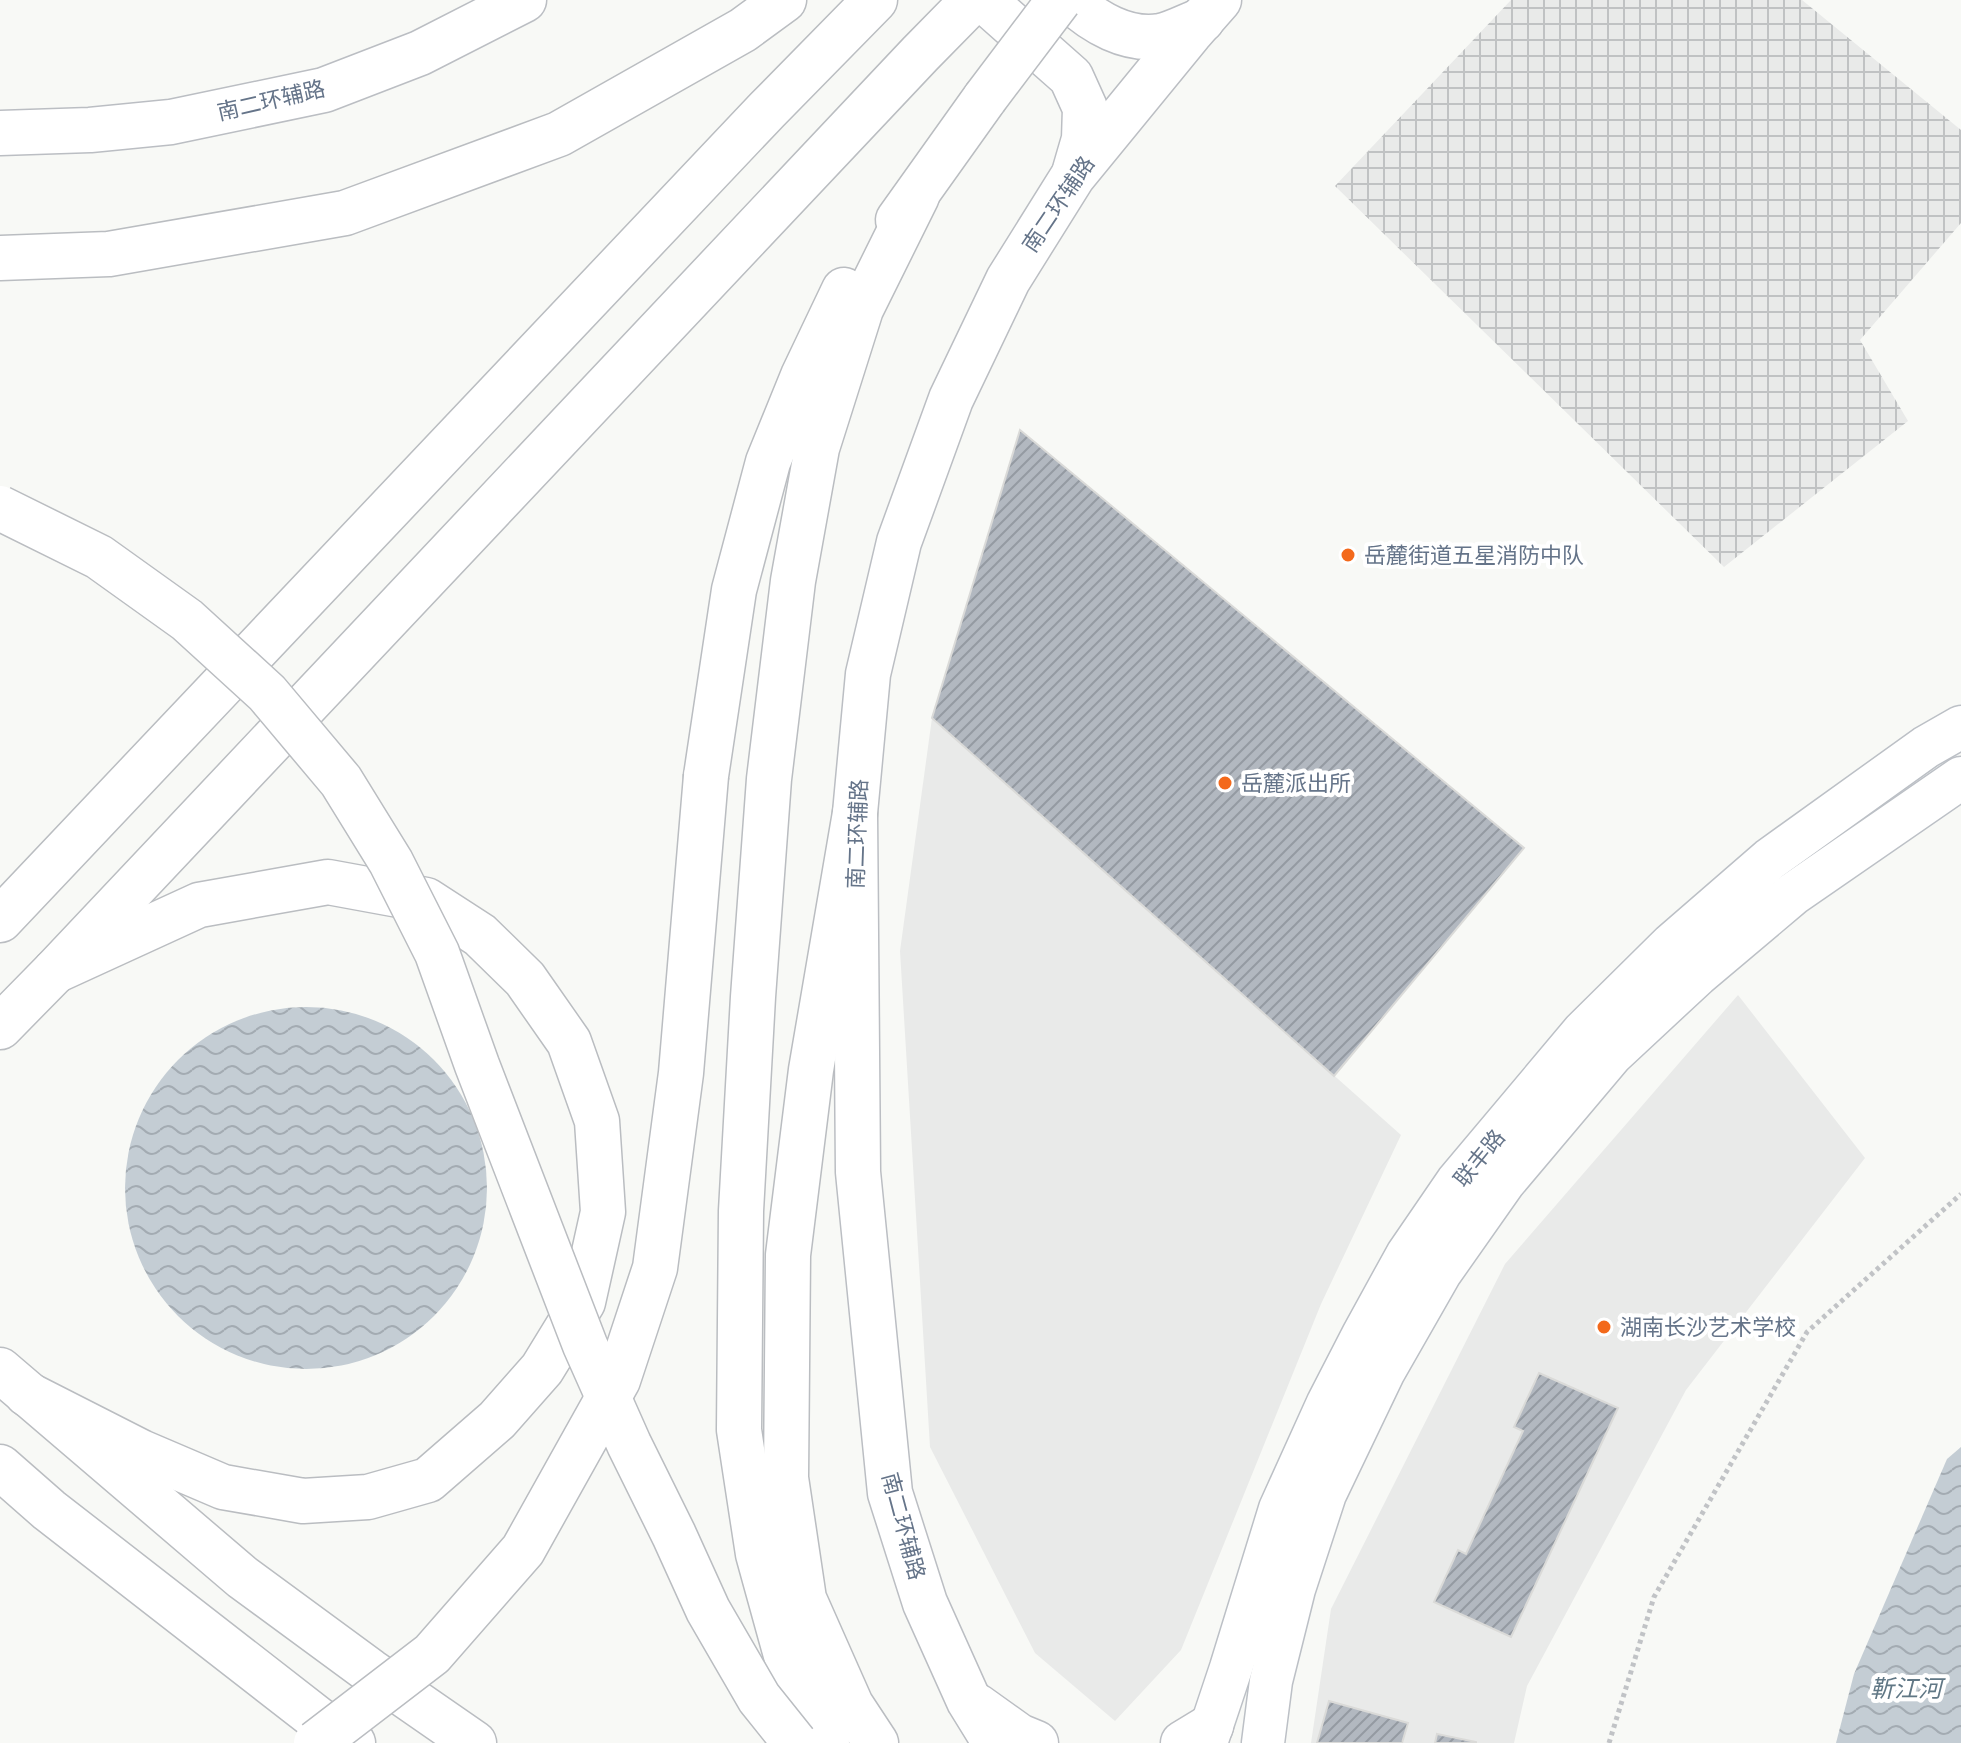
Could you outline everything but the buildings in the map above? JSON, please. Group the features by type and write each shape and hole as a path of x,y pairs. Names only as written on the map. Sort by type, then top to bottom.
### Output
{"main road":[{"name":"南二环辅路","path":"0,133 90,130 171,122 324,90 420,53 524,0"},
{"path":"0,258 109,254 345,213 559,134 743,30 784,0"},
{"path":"0,1027 973,0"},
{"path":"984,0 1071,77 1085,108 1084,139 1073,176"},
{"path":"316,1743 432,1654 523,1550 618,1380 655,1268 681,1073 706,776 734,590 768,462 803,376 917,196 985,98 1059,0"},
{"path":"1070,0 1109,28 1135,36 1161,36 1210,10"},
{"path":"0,920 871,4"},
{"name":"南二环辅路","path":"995,1743 969,1701 925,1603 890,1493 858,1172 855,813 868,674 899,542 957,385 1008,280 1073,176 1210,10"},
{"path":"827,1743 792,1677 758,1554 739,1430 741,1211 769,779 793,581 817,448 851,301"},
{"path":"0,508 99,557 187,620 267,693 341,781 391,862 437,953 585,1345 629,1444 708,1610 759,1698 795,1743"},
{"name":"联丰路","path":"1200,1737 1280,1509 1328,1403 1407,1255 1457,1182 1583,1032 1672,944 1770,859 1926,747 1961,727"},
{"name":"联丰路","path":"1263,1743 1271,1681 1294,1589 1325,1494 1384,1371 1440,1273 1504,1182 1612,1054 1697,975 1793,894 1961,778"},
{"path":"855,813 811,1070 788,1255 786,1478 804,1599 851,1705 876,1743"},
{"path":"13,1382 141,1452 223,1487 303,1501 368,1497 428,1480 497,1420 542,1369 583,1302 603,1212 597,1121 569,1042 525,979 480,935 426,900 328,882 199,905 55,971"},
{"path":"13,1382 242,1577 474,1743"},
{"path":"0,1467 49,1510 319,1720 353,1743"},
{"path":"969,1701 1019,1736 1036,1743"}],"path":[{"path":"1609,1743 1654,1597 1807,1332 1961,1194"}],"shaded area":[{"path":"1511,0 1802,0 1961,130 1961,223 1860,340 1908,421 1724,567 1335,186"},
{"path":"932,718 1401,1135 1321,1304 1181,1650 1115,1721 1035,1653 930,1447 900,951"},
{"name":"湖南长沙艺术学校","path":"1738,995 1865,1158 1686,1390 1527,1686 1514,1743 1311,1743 1331,1609 1505,1264"}],"water":[{"path":"288,1007 324,1007 359,1014 392,1028 421,1048 446,1073 466,1102 480,1135 487,1188 480,1241 466,1274 446,1303 421,1328 392,1348 359,1362 324,1369 288,1369 253,1362 220,1348 191,1328 166,1303 146,1274 132,1241 125,1206 125,1170 132,1135 146,1102 166,1073 191,1048 220,1028 253,1014"},
{"name":"靳江河","path":"1961,1447 1961,1743 1836,1743 1854,1674 1947,1459"}],"place":[{"name":"岳麓街道五星消防中队","path":"1348,555"},
{"name":"岳麓派出所","path":"1225,783"},
{"name":"湖南长沙艺术学校","path":"1604,1327"}]}
